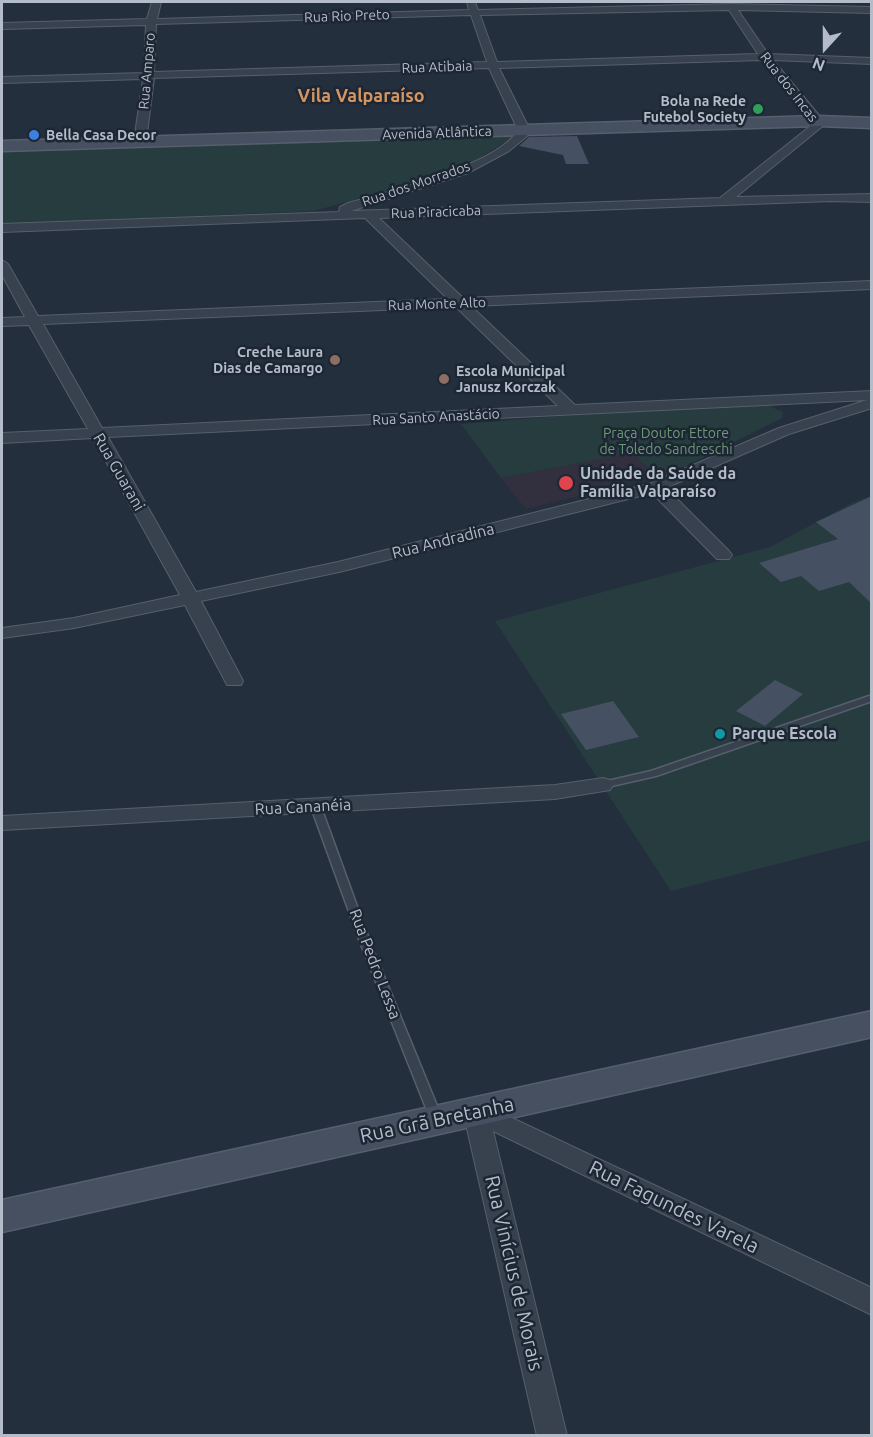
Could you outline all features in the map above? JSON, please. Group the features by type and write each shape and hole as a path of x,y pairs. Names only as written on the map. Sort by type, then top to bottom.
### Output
{"main road":[{"name":"Avenida Atlântica","path":"2,146 818,121 872,123"},
{"name":"Rua Grã Bretanha","path":"2,1215 872,1024"}],"street":[{"name":"Rua Amparo","path":"140,141 149,76 151,22 156,2"},
{"path":"471,2 493,66 524,130"},
{"name":"Rua Rio Preto","path":"2,26 151,22 312,13 475,13 631,5 731,7 790,4 872,10"},
{"name":"Rua dos Incas","path":"723,201 816,128 818,121 765,57 731,7"},
{"name":"Rua Atibaia","path":"2,80 765,57 872,61"},
{"name":"Rua dos Morrados","path":"342,216 344,210 352,206 437,180 480,162 521,136 524,130"},
{"name":"Rua Piracicaba","path":"2,228 723,201 872,198"},
{"path":"369,215 571,410"},
{"name":"Rua Guarani","path":"2,264 191,599 234,681"},
{"name":"Rua Monte Alto","path":"2,322 872,285"},
{"name":"Rua Santo Anastácio","path":"2,438 872,395"},
{"path":"755,400 790,409 799,417 801,424"},
{"name":"Rua Andradina","path":"2,633 74,623 339,567 656,487 801,424 872,403"},
{"path":"656,487 723,555"},
{"name":"Rua Cananéia","path":"2,823 316,807 543,792 603,785"},
{"name":"Rua Fagundes Varela","path":"476,1111 872,1302"},
{"name":"Rua Vinícius de Morais","path":"476,1111 552,1436"}],"lane":[{"path":"603,785 653,774 872,698"},
{"name":"Rua Pedro Lessa","path":"316,807 365,942 436,1120"}],"shaded area":[{"name":"Unidade da Saúde da Família Valparaíso","path":"632,453 655,474 608,489 526,509 501,478"}],"green space":[{"path":"506,134 512,138 476,160 429,179 314,211 2,224 2,149 160,144 169,147 238,145 254,141"},
{"name":"Praça Doutor Ettore de Toledo Sandreschi","path":"767,405 783,412 782,418 660,479 632,453 501,478 461,424 586,414"},
{"name":"Parque Escola","path":"871,496 871,840 671,891 495,621 770,547 852,503"}],"building":[{"path":"577,136 589,164 566,164 563,155 519,146 529,137"},
{"path":"872,496 872,604 849,582 819,591 801,576 781,582 759,563 838,539 816,522"},
{"path":"775,680 803,694 765,726 736,711"},
{"path":"613,701 639,737 586,750 561,714"}],"place":[{"name":"Bola na Rede Futebol Society","path":"758,109"},
{"name":"Bella Casa Decor","path":"34,135"},
{"name":"Creche Laura Dias de Camargo","path":"335,360"},
{"name":"Escola Municipal Janusz Korczak","path":"444,379"},
{"name":"Unidade da Saúde da Família Valparaíso","path":"566,483"},
{"name":"Parque Escola","path":"720,734"}],"district":[{"name":"Vila Valparaíso","path":"361,96"}]}
